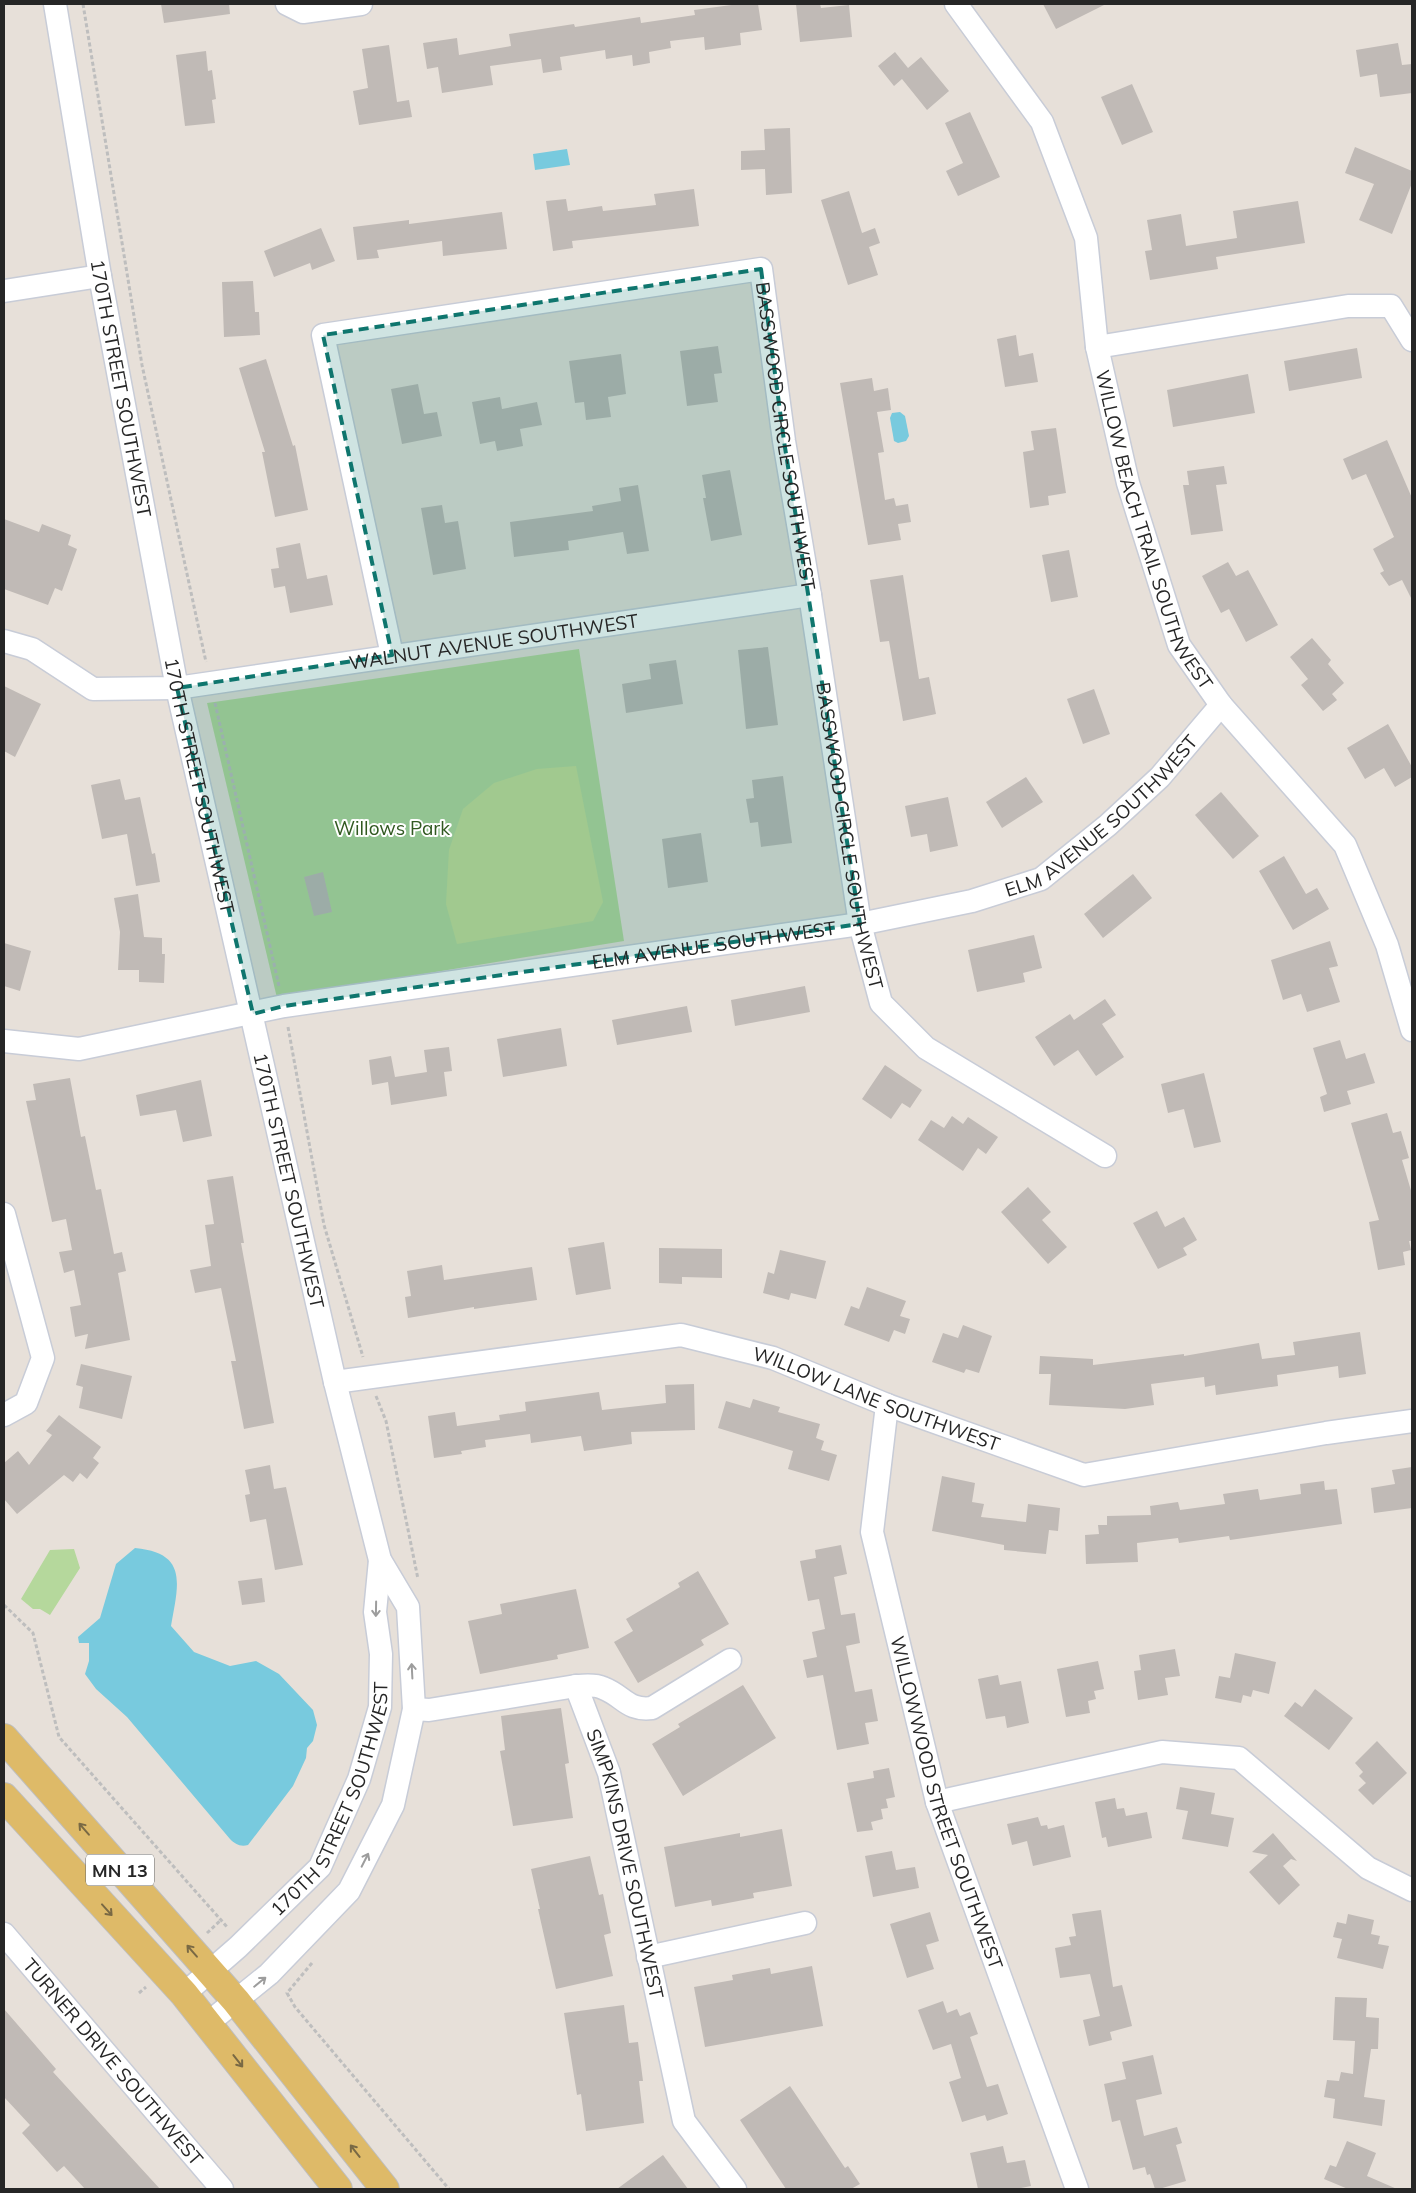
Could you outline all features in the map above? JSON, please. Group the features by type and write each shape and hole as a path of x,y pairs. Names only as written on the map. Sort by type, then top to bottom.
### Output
{"main road":[{"name":"MN 13","path":"4,1738 236,2001 385,2189"},
{"name":"MN 13","path":"4,1796 184,1994 338,2189"}],"street":[{"name":"170TH STREET SOUTHWEST","path":"55,4 100,276 177,688 253,1014 335,1382 380,1560 408,1607 414,1709 393,1805 349,1891 269,1974 208,2023"},
{"path":"287,4 303,12 361,4"},
{"name":"WILLOW BEACH TRAIL SOUTHWEST","path":"956,4 1042,122 1086,238 1097,346 1128,482 1179,645 1221,705 1345,846 1387,945 1412,1030"},
{"name":"BASSWOOD CIRCLE SOUTHWEST","path":"392,655 323,335 761,269 784,441 810,595 860,924 881,1003 926,1048 1105,1156"},
{"path":"4,291 100,276"},
{"path":"1097,346 1348,306 1391,306 1412,340"},
{"name":"WALNUT AVENUE SOUTHWEST","path":"4,641 32,649 93,689 177,688 810,595"},
{"name":"ELM AVENUE SOUTHWEST","path":"4,1041 80,1049 284,1006 860,924 972,901 1041,879 1108,825 1160,777 1221,705"},
{"path":"4,1214 43,1358 26,1403 4,1415"},
{"name":"WILLOW LANE SOUTHWEST","path":"335,1382 681,1335 773,1358 887,1404 1084,1475 1326,1432 1412,1421"},
{"name":"WILLOWWOOD STREET SOUTHWEST","path":"887,1404 872,1532 937,1802 1076,2189"},
{"name":"170TH STREET SOUTHWEST","path":"184,1994 241,1943 320,1867 359,1779 380,1707 381,1654 375,1612 380,1560"},
{"path":"414,1709 429,1710 590,1685 603,1688 639,1709 652,1708 730,1660"},
{"name":"SIMPKINS DRIVE SOUTHWEST","path":"576,1686 608,1773 684,2122 734,2189"},
{"path":"937,1802 1162,1752 1239,1758 1368,1868 1412,1890"},
{"path":"648,1957 805,1923"},
{"name":"TURNER DRIVE SOUTHWEST","path":"4,1934 222,2189"}],"path":[{"path":"4,1605 33,1634 59,1737 241,1943"},
{"path":"269,1974 287,1994"}],"highlighted area":[{"path":"761,269 784,441 860,924 284,1006 253,1014 177,688 392,655 323,335"}],"green space":[{"name":"Willows Park","path":"579,649 624,941 277,998 207,703"},
{"path":"576,766 603,902 593,921 457,944 446,904 449,850 463,809 494,783 537,769"},
{"path":"74,1549 80,1568 50,1615 40,1609 33,1609 21,1599 50,1550"}],"water":[{"path":"567,149 570,165 535,170 533,154"},
{"path":"900,412 905,416 909,436 906,441 898,443 894,441 890,418 892,413"},
{"path":"135,1548 152,1551 164,1557 172,1564 176,1574 177,1585 171,1626 194,1652 230,1666 256,1661 279,1674 313,1710 317,1725 313,1741 307,1748 306,1758 293,1786 248,1845 238,1845 230,1839 127,1717 96,1689 85,1674 89,1661 89,1643 79,1643 78,1637 100,1618 116,1564"}],"building":[{"path":"161,4 229,4 230,14 164,23"},
{"path":"739,4 758,4 762,30 740,33 741,45 705,50 704,37 670,41 671,48 649,52 650,63 633,66 632,55 606,59 605,50 560,57 562,70 543,73 541,59 490,66 493,85 442,93 438,67 427,69 423,43 457,38 459,55 511,46 509,34 574,24 575,27 640,17 641,23 695,15 694,10"},
{"path":"796,4 820,4 821,8 849,5 852,37 800,42"},
{"path":"1043,4 1106,4 1056,29"},
{"path":"1398,43 1402,65 1412,64 1412,93 1380,97 1377,74 1360,77 1356,50"},
{"path":"389,45 397,102 409,100 412,117 359,125 353,91 368,88 362,49"},
{"path":"206,51 208,71 212,70 216,99 212,100 215,123 185,126 176,55"},
{"path":"895,52 908,68 921,57 949,91 927,110 902,79 894,86 878,66"},
{"path":"1132,84 1153,132 1122,145 1101,97"},
{"path":"970,112 1000,177 958,196 946,171 963,163 945,123"},
{"path":"790,128 792,193 766,195 765,169 741,170 741,151 765,150 764,129"},
{"path":"1355,147 1412,171 1412,183 1392,234 1359,220 1374,184 1345,173"},
{"path":"694,189 699,226 572,241 573,248 553,251 546,201 566,199 568,211 602,206 603,211 656,205 654,194"},
{"path":"849,191 862,233 875,228 880,243 869,247 878,275 848,285 821,200"},
{"path":"1298,201 1305,243 1216,257 1218,269 1150,280 1145,251 1152,250 1147,220 1181,214 1186,246 1237,238 1233,211"},
{"path":"502,212 507,249 443,256 442,241 377,250 379,258 357,260 353,227 409,220 409,224"},
{"path":"321,228 335,261 312,270 310,263 274,277 264,251"},
{"path":"253,281 255,312 259,312 260,335 224,337 222,282"},
{"path":"1016,335 1019,356 1033,353 1038,382 1005,387 997,339"},
{"path":"718,346 722,373 714,374 718,402 687,406 680,351"},
{"path":"1357,348 1362,378 1289,391 1284,361"},
{"path":"621,354 626,394 608,397 611,417 586,420 584,402 575,403 569,361"},
{"path":"266,359 293,446 295,445 308,510 275,517 262,452 265,452 239,368"},
{"path":"1248,374 1255,413 1173,427 1167,390"},
{"path":"872,378 874,391 888,388 891,410 877,412 884,452 878,453 885,500 894,498 896,506 908,504 911,522 898,524 901,540 868,545 840,383"},
{"path":"418,384 424,414 437,412 442,436 402,444 391,389"},
{"path":"500,397 502,409 537,402 542,425 520,429 523,446 497,451 495,441 480,444 472,402"},
{"path":"1056,428 1066,493 1048,496 1049,505 1030,508 1023,452 1034,450 1031,431"},
{"path":"1387,440 1412,498 1412,600 1402,580 1389,586 1380,573 1384,571 1373,549 1394,537 1366,474 1352,480 1343,459"},
{"path":"1224,466 1227,484 1216,485 1223,531 1191,535 1183,485 1189,485 1187,471"},
{"path":"730,470 742,535 711,541 703,498 706,498 702,475"},
{"path":"638,485 649,551 627,554 623,532 568,541 569,550 514,557 510,522 593,511 592,506 621,501 619,488"},
{"path":"442,505 445,523 458,521 466,569 433,575 421,508"},
{"path":"4,519 39,532 42,524 71,535 68,545 77,549 62,591 55,588 48,605 4,589"},
{"path":"300,543 307,579 327,575 333,605 290,613 285,586 274,588 271,569 279,568 276,548"},
{"path":"1069,550 1078,597 1051,602 1042,555"},
{"path":"1228,562 1236,576 1248,570 1278,625 1246,642 1229,609 1221,613 1202,576"},
{"path":"903,575 919,679 929,677 936,714 903,721 889,641 880,642 870,580"},
{"path":"1312,638 1331,660 1328,664 1344,683 1332,694 1337,700 1323,711 1301,685 1308,679 1290,657"},
{"path":"768,647 778,725 746,729 738,650"},
{"path":"676,660 683,704 626,713 622,684 651,679 649,664"},
{"path":"4,686 41,704 15,757 4,751"},
{"path":"1094,689 1110,734 1083,744 1067,699"},
{"path":"1388,724 1412,767 1412,777 1395,787 1384,768 1365,779 1347,748"},
{"path":"783,776 792,843 761,847 758,822 750,823 746,799 754,798 752,780"},
{"path":"1026,777 1043,802 1002,828 986,802"},
{"path":"120,779 125,800 140,797 152,854 155,853 160,882 136,886 127,834 102,839 91,785"},
{"path":"1221,792 1259,836 1233,859 1195,815"},
{"path":"948,797 958,846 930,852 927,834 911,837 905,806"},
{"path":"701,833 708,882 668,888 662,839"},
{"path":"1284,856 1306,894 1317,888 1329,909 1293,930 1259,871"},
{"path":"323,872 332,912 314,916 304,877"},
{"path":"1133,874 1152,898 1103,938 1084,914"},
{"path":"138,894 144,937 162,938 162,954 165,954 164,983 139,982 139,970 118,970 120,932 114,898"},
{"path":"1034,935 1042,968 1023,973 1025,982 977,992 968,950"},
{"path":"1330,941 1338,966 1329,968 1340,1002 1307,1012 1301,994 1283,1000 1271,960"},
{"path":"4,943 31,951 20,991 4,986"},
{"path":"805,986 810,1012 735,1026 731,1000"},
{"path":"1105,999 1116,1015 1102,1024 1124,1057 1096,1076 1078,1050 1054,1066 1035,1037 1070,1014 1074,1020"},
{"path":"687,1006 692,1032 617,1045 612,1020"},
{"path":"561,1028 567,1066 503,1077 497,1039"},
{"path":"1340,1040 1346,1059 1365,1053 1375,1083 1347,1091 1351,1104 1324,1112 1320,1097 1327,1094 1313,1048"},
{"path":"449,1047 452,1071 444,1072 447,1096 391,1105 388,1082 372,1085 369,1060 391,1056 395,1077 427,1072 424,1050"},
{"path":"885,1065 922,1090 910,1108 902,1103 891,1119 862,1099"},
{"path":"1204,1073 1221,1142 1194,1148 1184,1109 1168,1113 1161,1084"},
{"path":"70,1078 81,1137 85,1136 96,1190 101,1189 114,1254 122,1252 126,1271 118,1273 130,1340 85,1349 88,1334 75,1337 70,1307 81,1305 74,1270 64,1273 59,1252 72,1250 66,1219 52,1222 26,1101 36,1100 33,1084"},
{"path":"201,1080 212,1136 183,1142 176,1110 140,1116 136,1095"},
{"path":"1387,1113 1393,1133 1401,1131 1409,1158 1402,1160 1412,1194 1412,1241 1409,1241 1411,1250 1403,1252 1405,1265 1378,1270 1369,1222 1379,1220 1351,1123"},
{"path":"952,1116 963,1124 968,1117 998,1137 986,1154 978,1148 963,1171 918,1140 931,1120 944,1128"},
{"path":"233,1176 244,1243 241,1243 274,1423 244,1429 231,1361 236,1361 221,1288 195,1293 190,1270 211,1266 205,1225 214,1224 207,1180"},
{"path":"1028,1187 1051,1212 1042,1220 1067,1247 1048,1264 1001,1212"},
{"path":"1157,1211 1165,1227 1184,1217 1197,1240 1183,1248 1187,1255 1158,1269 1133,1223"},
{"path":"604,1242 611,1289 576,1295 568,1248"},
{"path":"659,1248 722,1249 722,1278 682,1277 682,1284 659,1283"},
{"path":"780,1250 826,1261 816,1299 791,1293 789,1300 763,1293 768,1272 774,1274"},
{"path":"442,1265 444,1280 532,1267 537,1300 474,1309 474,1307 408,1318 405,1297 411,1296 407,1271"},
{"path":"867,1287 906,1301 900,1316 910,1319 905,1334 894,1330 889,1342 844,1325 851,1306 859,1309"},
{"path":"963,1325 992,1336 979,1373 966,1369 964,1373 932,1362 943,1333 958,1338"},
{"path":"1360,1332 1366,1374 1339,1378 1338,1366 1277,1375 1278,1386 1216,1395 1215,1385 1205,1387 1204,1377 1151,1384 1154,1405 1125,1409 1049,1405 1051,1374 1039,1374 1040,1356 1093,1359 1093,1365 1184,1354 1184,1356 1259,1343 1262,1359 1295,1355 1293,1342"},
{"path":"81,1364 132,1376 122,1419 79,1408 83,1387 76,1385"},
{"path":"694,1384 695,1430 631,1432 632,1444 584,1451 581,1436 531,1443 530,1434 485,1440 486,1447 461,1451 462,1454 434,1458 428,1416 455,1412 457,1426 500,1420 499,1415 526,1411 525,1402 599,1392 602,1410 666,1403 665,1385"},
{"path":"753,1399 780,1407 778,1412 820,1424 816,1438 824,1441 821,1450 837,1455 829,1481 788,1469 793,1451 718,1428 726,1401 750,1408"},
{"path":"59,1415 101,1447 93,1458 99,1463 87,1479 80,1473 73,1482 64,1475 17,1514 4,1499 4,1463 18,1451 29,1465 52,1435 46,1431"},
{"path":"270,1465 274,1489 286,1487 303,1565 275,1570 266,1519 250,1522 245,1495 250,1494 245,1470"},
{"path":"1412,1467 1412,1508 1374,1513 1371,1488 1395,1484 1392,1470"},
{"path":"942,1476 975,1483 972,1502 984,1504 981,1517 1026,1522 1028,1504 1060,1508 1058,1531 1049,1530 1046,1554 1004,1550 1004,1545 932,1531"},
{"path":"1324,1481 1325,1490 1337,1489 1342,1524 1230,1540 1229,1536 1179,1543 1178,1538 1137,1543 1138,1562 1086,1564 1085,1535 1099,1534 1098,1525 1107,1525 1107,1516 1151,1515 1150,1506 1178,1502 1180,1510 1225,1504 1223,1494 1258,1489 1260,1500 1301,1494 1300,1484"},
{"path":"841,1545 847,1574 834,1577 841,1615 855,1613 860,1643 846,1646 855,1692 872,1689 878,1721 865,1723 869,1744 837,1750 823,1675 807,1678 803,1660 817,1657 812,1632 825,1629 819,1599 808,1601 800,1561 816,1558 815,1550"},
{"path":"698,1571 729,1624 701,1640 704,1645 638,1683 614,1642 633,1631 626,1619 680,1587 678,1583"},
{"path":"262,1578 265,1602 242,1605 238,1581"},
{"path":"576,1589 589,1648 557,1655 558,1659 480,1674 468,1621 502,1614 500,1604"},
{"path":"1175,1649 1180,1676 1165,1678 1168,1695 1138,1700 1134,1671 1141,1670 1139,1655"},
{"path":"1235,1653 1276,1662 1269,1694 1253,1690 1251,1697 1243,1695 1241,1703 1215,1698 1219,1676 1230,1678"},
{"path":"1098,1661 1104,1689 1094,1691 1096,1699 1088,1701 1090,1713 1066,1717 1057,1669"},
{"path":"998,1675 1000,1685 1021,1681 1029,1723 1007,1728 1005,1716 986,1719 978,1679"},
{"path":"743,1685 776,1738 683,1796 652,1744 680,1727 678,1724"},
{"path":"1315,1689 1353,1718 1329,1750 1284,1716 1295,1702 1302,1707"},
{"path":"561,1708 569,1763 565,1764 573,1818 513,1826 500,1751 505,1750 501,1716"},
{"path":"1377,1741 1407,1773 1373,1805 1358,1790 1366,1783 1359,1776 1363,1772 1355,1763"},
{"path":"889,1768 895,1797 886,1799 888,1808 881,1809 883,1819 871,1822 873,1830 857,1832 847,1783 874,1778 873,1771"},
{"path":"1180,1787 1215,1793 1211,1814 1234,1818 1228,1847 1182,1839 1188,1811 1176,1809"},
{"path":"1115,1798 1117,1809 1124,1808 1126,1816 1147,1812 1152,1838 1108,1847 1106,1837 1102,1838 1095,1802"},
{"path":"1038,1817 1041,1826 1047,1825 1048,1829 1064,1825 1071,1857 1033,1866 1027,1841 1012,1845 1007,1824"},
{"path":"782,1829 792,1886 753,1893 754,1898 712,1906 711,1900 675,1907 664,1847 740,1833 740,1837"},
{"path":"1273,1833 1297,1861 1291,1859 1283,1866 1300,1885 1279,1905 1249,1872 1268,1855 1252,1852"},
{"path":"892,1851 896,1870 915,1867 919,1888 873,1897 865,1856"},
{"path":"590,1856 599,1895 603,1894 611,1933 604,1935 613,1976 556,1989 531,1869"},
{"path":"1101,1910 1113,1987 1122,1985 1132,2026 1110,2032 1112,2040 1089,2046 1083,2020 1100,2016 1090,1974 1060,1978 1055,1948 1071,1945 1069,1937 1076,1936 1072,1914"},
{"path":"930,1912 939,1941 926,1945 934,1969 907,1978 890,1924"},
{"path":"1348,1914 1374,1920 1371,1934 1380,1936 1378,1944 1389,1946 1383,1969 1337,1958 1342,1939 1333,1937 1337,1922 1346,1924"},
{"path":"812,1966 823,2026 705,2047 694,1987 733,1980 732,1975 770,1968 771,1974"},
{"path":"1335,1997 1367,1998 1366,2017 1379,2018 1378,2049 1371,2049 1364,2097 1385,2100 1382,2126 1333,2118 1335,2099 1324,2097 1327,2080 1339,2081 1341,2072 1353,2074 1355,2041 1333,2040"},
{"path":"943,2001 947,2013 957,2009 960,2016 970,2012 978,2034 970,2037 987,2087 998,2084 1008,2114 987,2121 985,2115 962,2122 949,2082 961,2078 951,2044 933,2050 918,2010"},
{"path":"624,2005 629,2043 638,2042 643,2081 639,2081 644,2123 586,2131 581,2094 577,2095 564,2013"},
{"path":"4,2009 56,2069 53,2072 160,2189 85,2189 64,2166 57,2172 22,2133 30,2125 4,2097"},
{"path":"1153,2055 1162,2094 1136,2100 1144,2136 1177,2127 1182,2143 1176,2145 1186,2181 1159,2189 1155,2189 1150,2174 1147,2175 1145,2167 1133,2170 1120,2120 1112,2122 1104,2084 1126,2079 1122,2062"},
{"path":"790,2086 845,2168 848,2166 860,2184 851,2189 786,2189 740,2120"},
{"path":"1347,2141 1376,2153 1367,2176 1397,2189 1348,2189 1324,2179 1330,2165 1336,2167"},
{"path":"1003,2146 1007,2163 1025,2160 1031,2186 1016,2189 978,2189 970,2153"},
{"path":"663,2155 688,2189 617,2189"}]}
